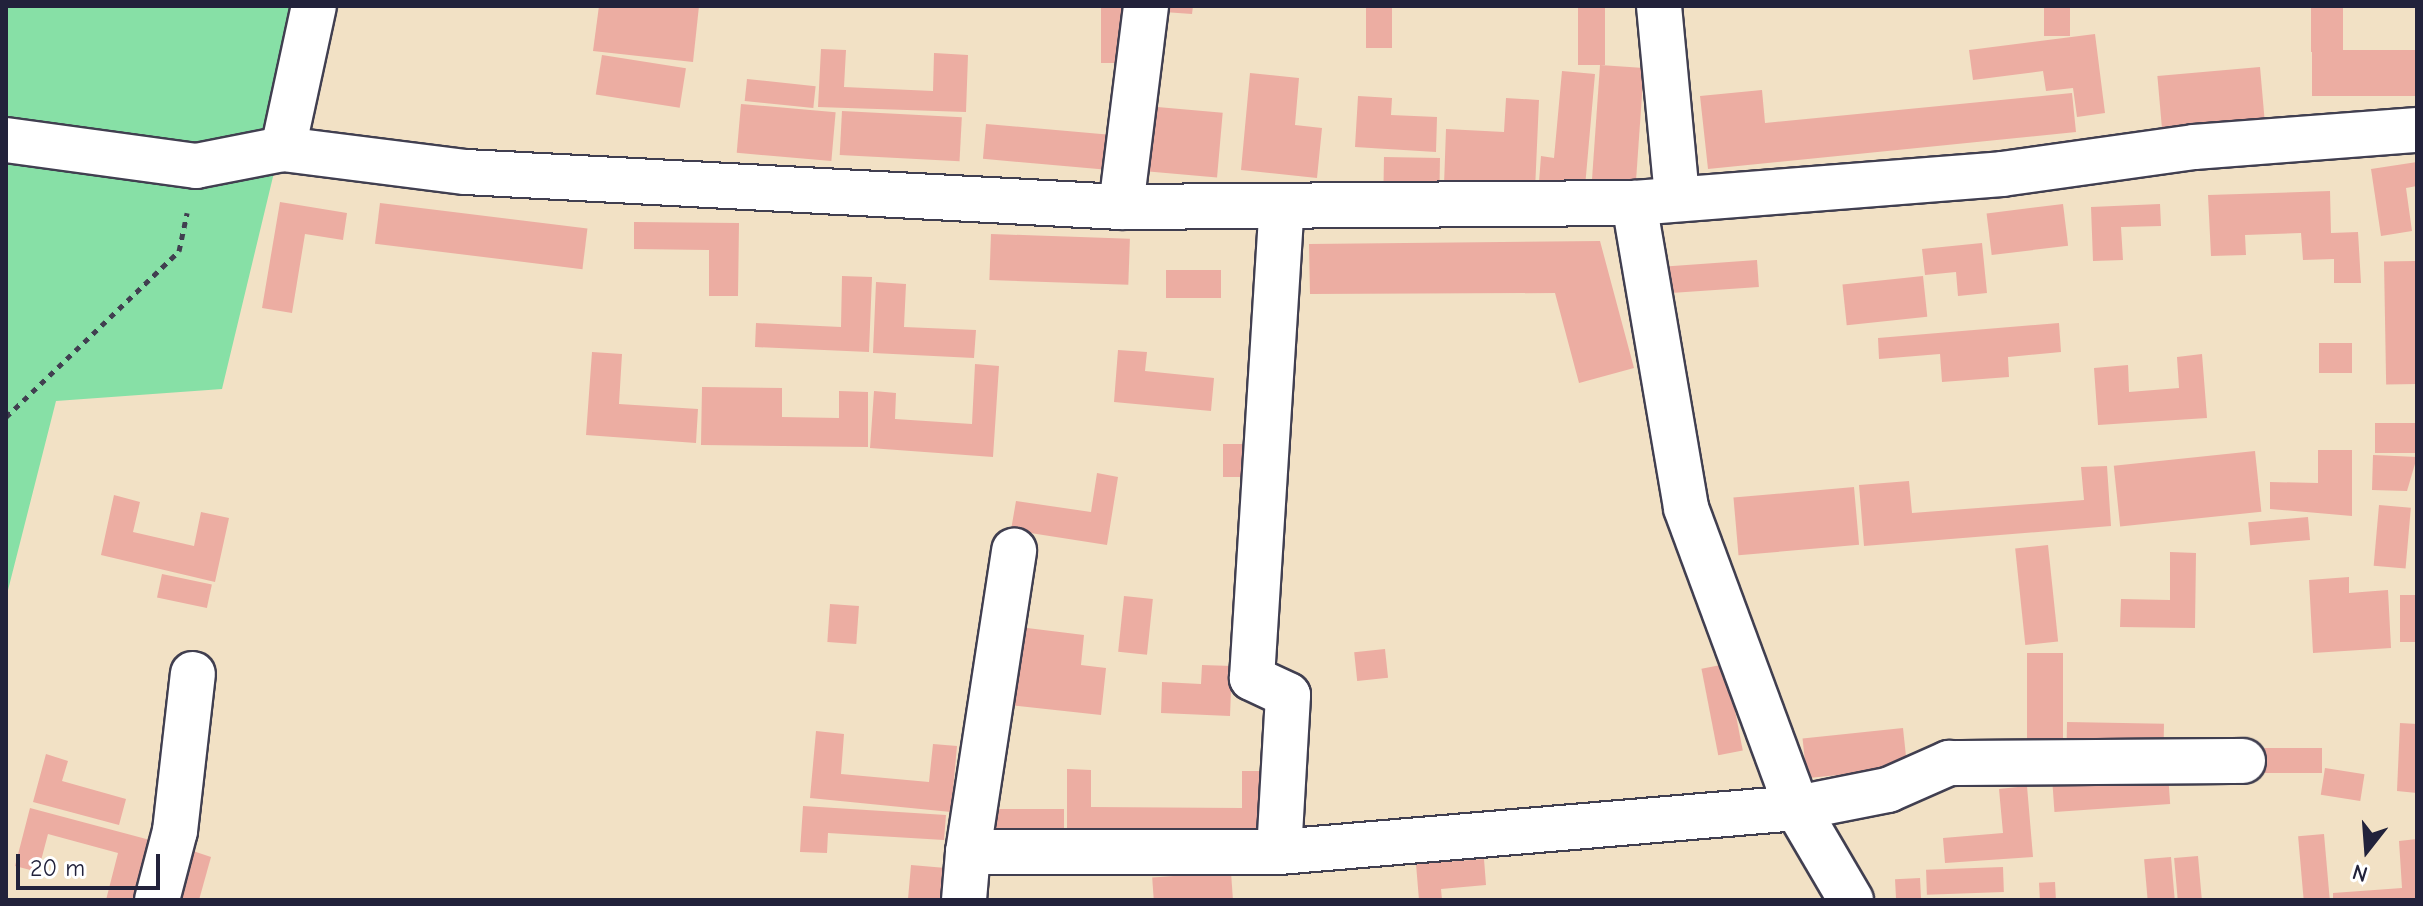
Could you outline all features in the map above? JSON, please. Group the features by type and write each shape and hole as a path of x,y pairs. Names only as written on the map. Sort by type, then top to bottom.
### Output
{"street":[{"path":"283,149 314,6"},
{"path":"1121,207 1146,6"},
{"path":"1659,6 1677,198"},
{"path":"6,140 196,166 283,149 466,172 1121,207 1634,203 2002,174 2194,147 2417,130"},
{"path":"1634,203 1686,508 1797,808 1851,900"},
{"path":"1279,852 1288,695 1252,678 1282,206"},
{"path":"964,900 968,852 1014,550"},
{"path":"157,900 175,831 193,674"},
{"path":"968,852 1279,852 1797,808 1888,790 1949,763 2243,761"}],"path":[{"path":"6,417 179,251 196,166"}],"green space":[{"path":"6,6 314,6 222,389 56,401 6,598"}],"building":[{"path":"599,6 699,6 693,62 593,51"},
{"path":"1101,6 1130,6 1130,63 1101,63"},
{"path":"1164,6 1193,6 1192,14 1164,12"},
{"path":"1366,6 1392,6 1392,48 1366,48"},
{"path":"1578,6 1605,6 1605,65 1578,65"},
{"path":"2044,6 2070,6 2070,36 2044,36"},
{"path":"2311,6 2343,6 2343,52 2311,52"},
{"path":"2095,34 2105,113 2077,117 2073,88 2046,91 2043,71 1973,80 1969,50"},
{"path":"821,49 846,50 844,87 933,91 934,53 968,55 966,112 818,107"},
{"path":"2312,50 2417,50 2417,96 2312,96"},
{"path":"602,55 686,68 680,108 596,95"},
{"path":"1600,65 1644,68 1636,185 1592,182"},
{"path":"2260,67 2265,120 2162,129 2157,76"},
{"path":"1562,71 1595,74 1585,187 1539,182 1541,156 1554,158"},
{"path":"1250,73 1299,78 1295,125 1322,128 1317,178 1241,170"},
{"path":"747,79 816,86 813,108 745,101"},
{"path":"1762,90 1765,123 2072,93 2076,132 1708,169 1700,96"},
{"path":"1358,96 1392,98 1391,115 1437,117 1436,152 1355,147"},
{"path":"1506,98 1539,100 1535,190 1444,185 1446,129 1504,132"},
{"path":"741,104 836,112 831,161 737,153"},
{"path":"1146,106 1223,113 1217,177 1140,171"},
{"path":"842,111 962,117 960,161 840,155"},
{"path":"986,124 1113,135 1109,170 983,159"},
{"path":"1384,157 1440,158 1440,184 1384,183"},
{"path":"2417,162 2417,186 2406,188 2412,231 2381,236 2371,169"},
{"path":"2330,191 2331,233 2358,232 2361,283 2334,283 2334,259 2303,260 2301,233 2245,235 2246,255 2211,256 2208,195"},
{"path":"280,202 347,213 343,240 305,234 292,313 262,308"},
{"path":"380,203 587,228 582,269 375,244"},
{"path":"2063,204 2068,246 1992,255 1987,213"},
{"path":"2160,204 2161,226 2121,227 2123,260 2093,261 2091,207"},
{"path":"634,222 739,223 738,296 709,296 709,250 634,249"},
{"path":"991,234 1130,239 1128,285 989,280"},
{"path":"1600,241 1634,368 1579,383 1555,293 1310,294 1309,244"},
{"path":"1982,243 1987,293 1958,296 1956,272 1925,275 1922,249"},
{"path":"1757,260 1759,287 1671,293 1669,266"},
{"path":"2415,261 2417,384 2386,385 2384,262"},
{"path":"1166,270 1221,270 1221,298 1166,298"},
{"path":"842,276 872,277 869,352 755,347 756,323 841,327"},
{"path":"1923,276 1927,317 1847,325 1842,284"},
{"path":"876,282 906,284 904,327 976,330 974,358 873,353"},
{"path":"2059,323 2061,352 2008,357 2009,377 1942,382 1940,354 1879,359 1878,338"},
{"path":"2319,343 2352,343 2352,373 2319,373"},
{"path":"1118,350 1147,352 1145,371 1214,378 1211,411 1114,402"},
{"path":"592,352 622,354 619,404 698,409 696,443 586,435"},
{"path":"2202,354 2207,418 2098,425 2094,368 2128,365 2129,392 2179,388 2177,357"},
{"path":"975,364 999,366 993,457 870,448 874,391 896,393 895,419 972,424"},
{"path":"702,387 782,388 782,417 839,418 839,391 868,392 868,447 701,445"},
{"path":"2375,423 2417,423 2417,453 2375,453"},
{"path":"1223,444 1245,444 1245,477 1223,477"},
{"path":"2318,450 2352,450 2352,516 2270,509 2270,482 2318,483"},
{"path":"2255,451 2261,512 2120,527 2114,466"},
{"path":"2373,455 2417,457 2407,491 2372,490"},
{"path":"2107,466 2111,526 1864,546 1859,485 1909,481 1912,513 2084,500 2081,467"},
{"path":"1097,473 1118,477 1107,545 1011,530 1016,501 1091,512"},
{"path":"1854,487 1859,545 1739,555 1733,498"},
{"path":"114,495 140,502 133,532 194,546 201,512 229,518 215,582 101,555"},
{"path":"2379,505 2411,508 2406,569 2374,566"},
{"path":"2308,517 2310,540 2250,545 2248,522"},
{"path":"2048,545 2058,641 2025,645 2015,548"},
{"path":"2170,552 2196,553 2195,628 2120,627 2121,599 2170,600"},
{"path":"162,574 212,585 207,608 157,597"},
{"path":"2349,577 2349,593 2388,590 2391,648 2313,653 2309,580"},
{"path":"2400,595 2417,595 2417,642 2400,642"},
{"path":"1124,596 1153,599 1147,655 1118,652"},
{"path":"830,604 859,606 856,644 827,642"},
{"path":"1019,627 1084,635 1081,665 1106,668 1101,715 1010,705"},
{"path":"1385,649 1388,678 1357,681 1354,652"},
{"path":"2027,653 2063,653 2063,751 2027,751"},
{"path":"1726,664 1743,750 1718,755 1701,669"},
{"path":"1202,665 1232,666 1230,716 1161,713 1162,682 1201,684"},
{"path":"2067,722 2164,724 2164,751 2067,749"},
{"path":"2400,723 2417,724 2417,793 2397,791"},
{"path":"1903,728 1907,768 1807,778 1803,739"},
{"path":"816,731 844,734 841,774 929,782 933,744 957,746 951,812 810,798"},
{"path":"2258,748 2322,748 2322,773 2258,773"},
{"path":"46,754 68,761 62,781 126,799 119,825 33,802"},
{"path":"2325,768 2365,774 2360,801 2321,795"},
{"path":"1067,769 1091,770 1091,807 1242,808 1242,771 1267,771 1266,837 1067,835"},
{"path":"2168,773 2170,804 2054,812 2052,781"},
{"path":"2027,786 2033,857 1945,863 1943,838 2003,833 1999,789"},
{"path":"803,806 946,815 944,840 828,833 827,853 800,852"},
{"path":"30,808 150,840 134,900 106,900 118,853 48,834 38,872 15,866"},
{"path":"990,809 1064,809 1064,831 990,831"},
{"path":"2324,834 2330,900 2304,900 2298,836"},
{"path":"2417,839 2417,900 2333,900 2333,893 2402,888 2399,841"},
{"path":"184,848 211,857 199,900 170,900"},
{"path":"2198,856 2202,900 2178,900 2174,858"},
{"path":"2171,857 2175,900 2148,900 2144,859"},
{"path":"1484,859 1486,885 1441,889 1442,900 1419,900 1416,864"},
{"path":"911,865 943,868 940,900 908,900"},
{"path":"2003,867 2004,892 1927,895 1926,870"},
{"path":"1231,872 1233,900 1154,900 1152,878"},
{"path":"1920,878 1921,900 1896,900 1895,879"},
{"path":"2055,882 2056,900 2040,900 2039,883"}]}
